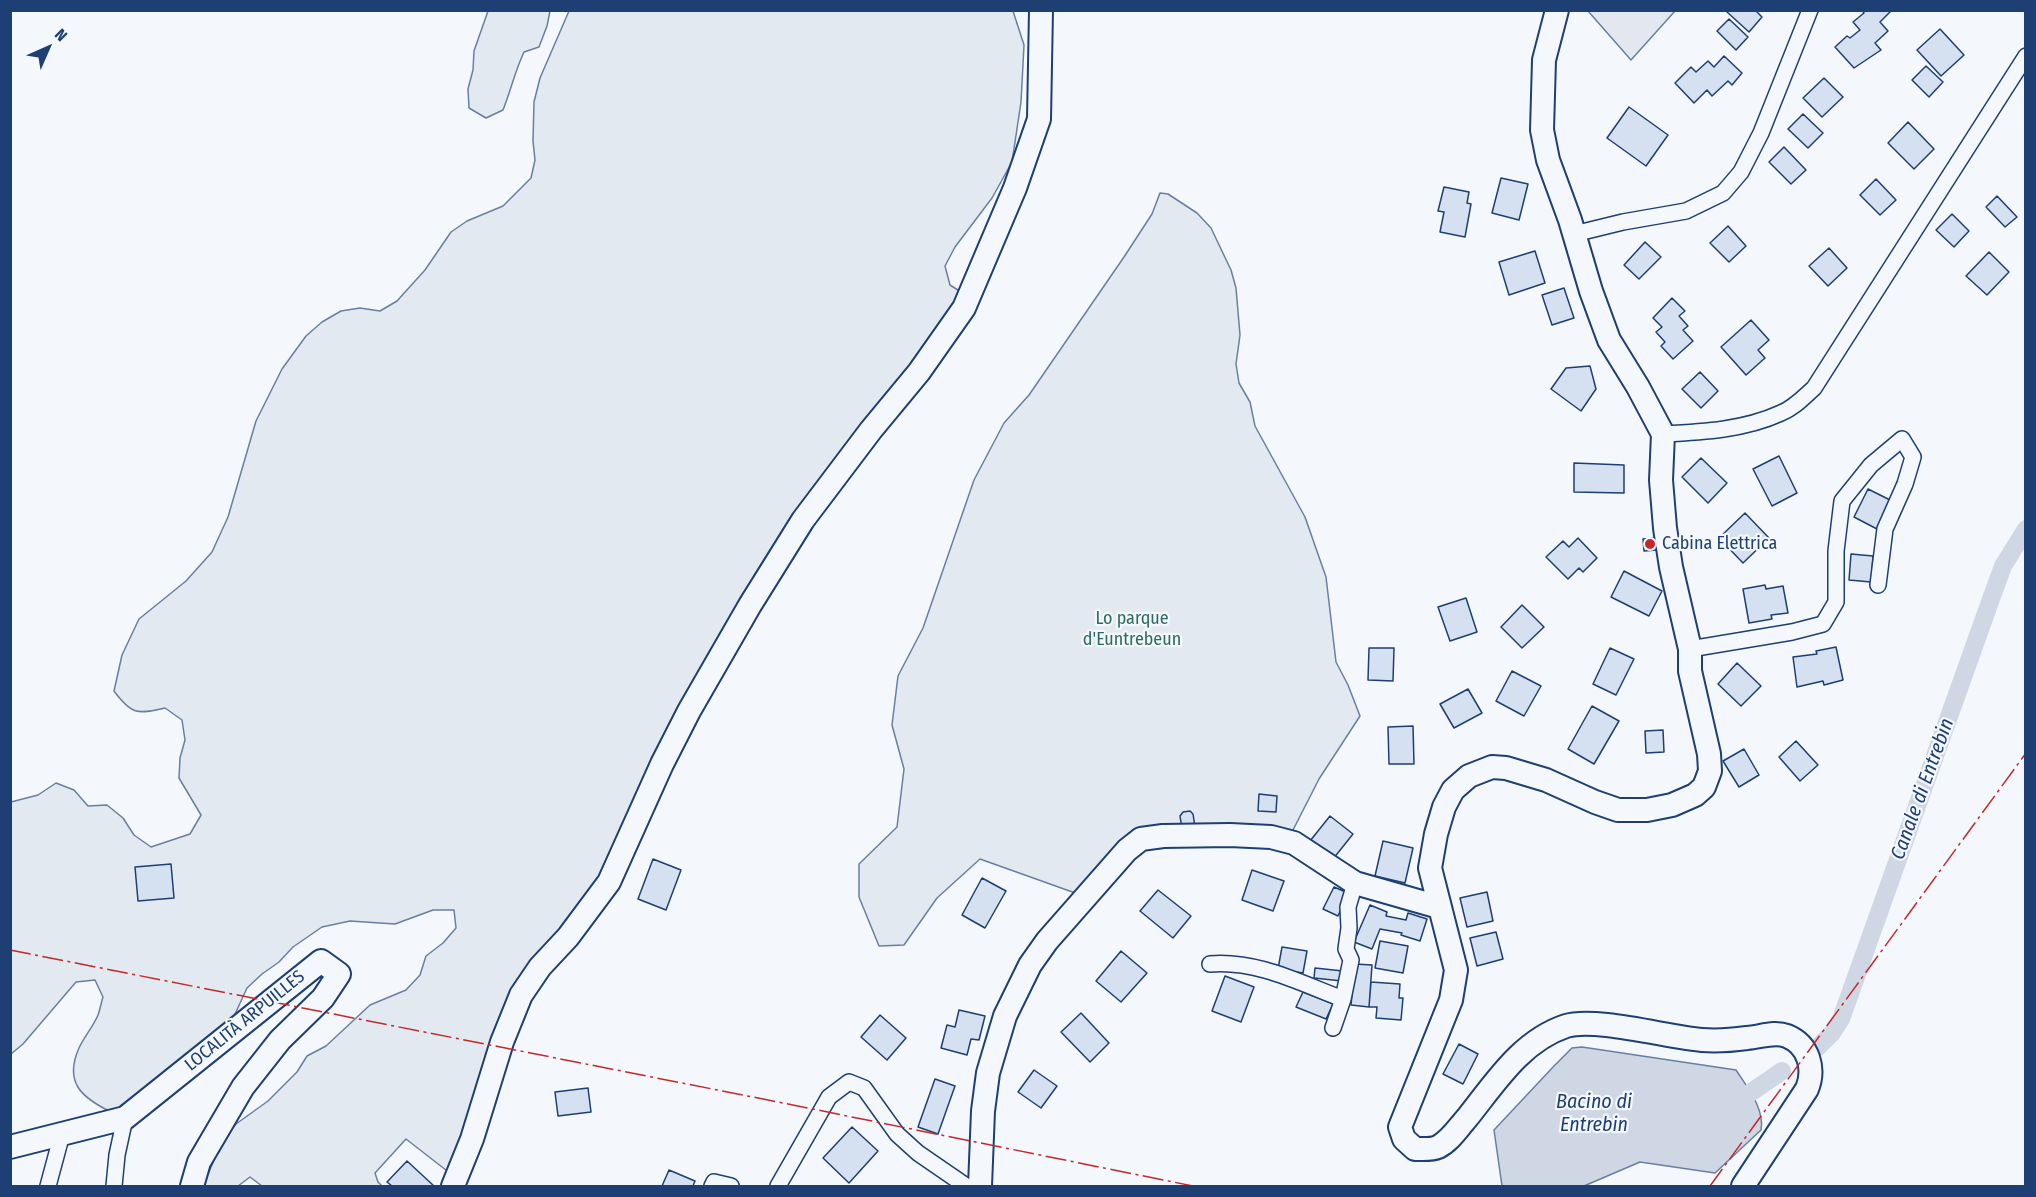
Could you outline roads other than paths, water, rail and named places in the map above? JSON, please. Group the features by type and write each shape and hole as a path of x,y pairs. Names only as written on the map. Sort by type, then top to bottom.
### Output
{"street":[{"path":"453,1186 472,1139 502,1042 521,995 609,882 662,764 689,711 750,605 803,520 871,430 919,372 964,308 1015,188 1039,119 1041,10"},
{"path":"1557,10 1544,60 1542,130 1548,160 1609,340 1663,434 1661,480 1665,528 1671,567 1690,649 1690,671 1709,754 1710,771 1704,787 1695,795 1672,805 1647,810 1618,810 1546,780 1506,768 1492,767 1469,776 1453,790 1444,807 1436,834 1430,868 1456,970 1451,1000 1400,1127 1404,1139 1415,1149 1428,1150 1439,1146 1452,1135 1514,1060 1535,1040 1566,1026 1581,1023 1601,1025 1703,1040 1748,1038 1779,1033 1794,1039 1810,1058 1812,1078 1743,1186"},
{"path":"1574,234 1623,222 1686,211 1723,193 1741,172 1761,133 1810,10"},
{"path":"1663,434 1726,430 1781,414 1814,388 2025,56"},
{"path":"1690,649 1792,632 1823,624 1836,602 1836,551 1842,501 1871,465 1902,439 1912,457 1905,484 1885,529 1878,585"},
{"path":"980,1186 983,1111 988,1073 1005,1016 1030,965 1047,940 1127,850 1141,839 1163,836 1271,837 1294,843 1354,883 1439,907"},
{"path":"1333,1028 1343,999 1351,960 1346,949 1349,928 1348,907 1354,883"},
{"name":"LOCALITÀ ARPUILLES","path":"10,1147 125,1118 321,961 339,974 323,998 280,1040 243,1087 199,1162 192,1186"},
{"path":"1210,964 1227,963 1262,969 1343,999"},
{"path":"778,1186 829,1097 849,1082 864,1088 897,1134 911,1147 966,1186"},
{"path":"114,1186 117,1155 125,1118"},
{"path":"48,1186 62,1134"},
{"path":"711,1186 714,1182 731,1186"}],"water":[{"name":"Bacino di Entrebin","path":"1582,1047 1736,1070 1758,1106 1762,1122 1761,1130 1715,1173 1640,1162 1584,1186 1502,1186 1494,1130 1572,1048"}],"waterway":[{"name":"Canale di Entrebin","path":"1818,1047 1832,1033 1841,1019 2003,566 2026,529"},
{"name":"Canale di Entrebin","path":"1750,1093 1782,1071"}],"place":[{"name":"Cabina Elettrica","path":"1650,544"}],"park label":[{"name":"Lo parque d'Euntrebeun","path":"1132,629"}]}
